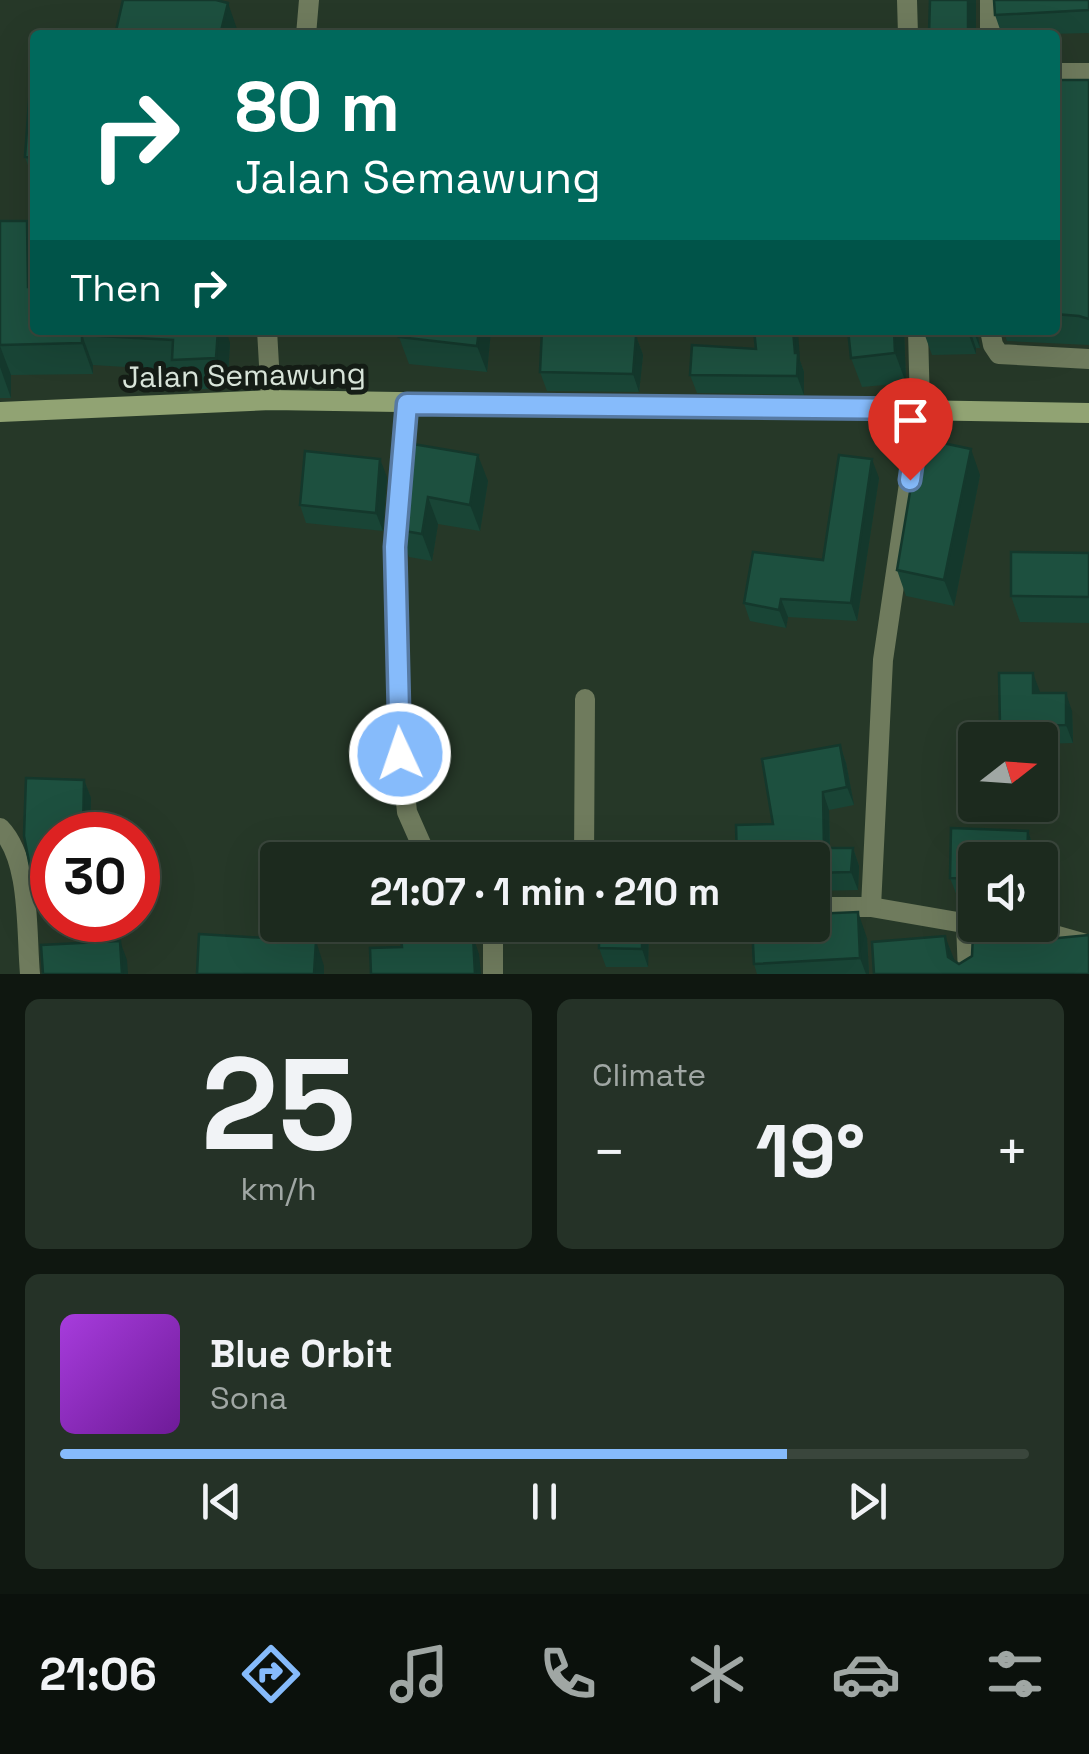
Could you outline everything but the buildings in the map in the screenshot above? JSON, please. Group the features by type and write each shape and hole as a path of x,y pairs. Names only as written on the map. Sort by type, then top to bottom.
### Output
{"street":[{"path":"307,30 310,0"},
{"path":"907,0 908,30"},
{"path":"990,0 990,30"},
{"path":"1060,74 1089,73"},
{"path":"266,335 271,400"},
{"path":"871,907 883,660 920,409 918,335"},
{"path":"991,335 992,346 999,354 1089,359"},
{"name":"Jalan Semawung","path":"0,412 271,400 1089,413"},
{"path":"407,404 395,547 398,720 408,812 420,842"},
{"path":"584,842 585,699"},
{"path":"0,828 12,840 20,862 30,974"},
{"path":"830,908 871,907 958,922"},
{"path":"1058,936 1089,945"},
{"path":"493,942 493,974"},
{"path":"968,974 971,942"}],"route":[{"path":"400,754 395,547 407,404 920,409 910,480"}]}
